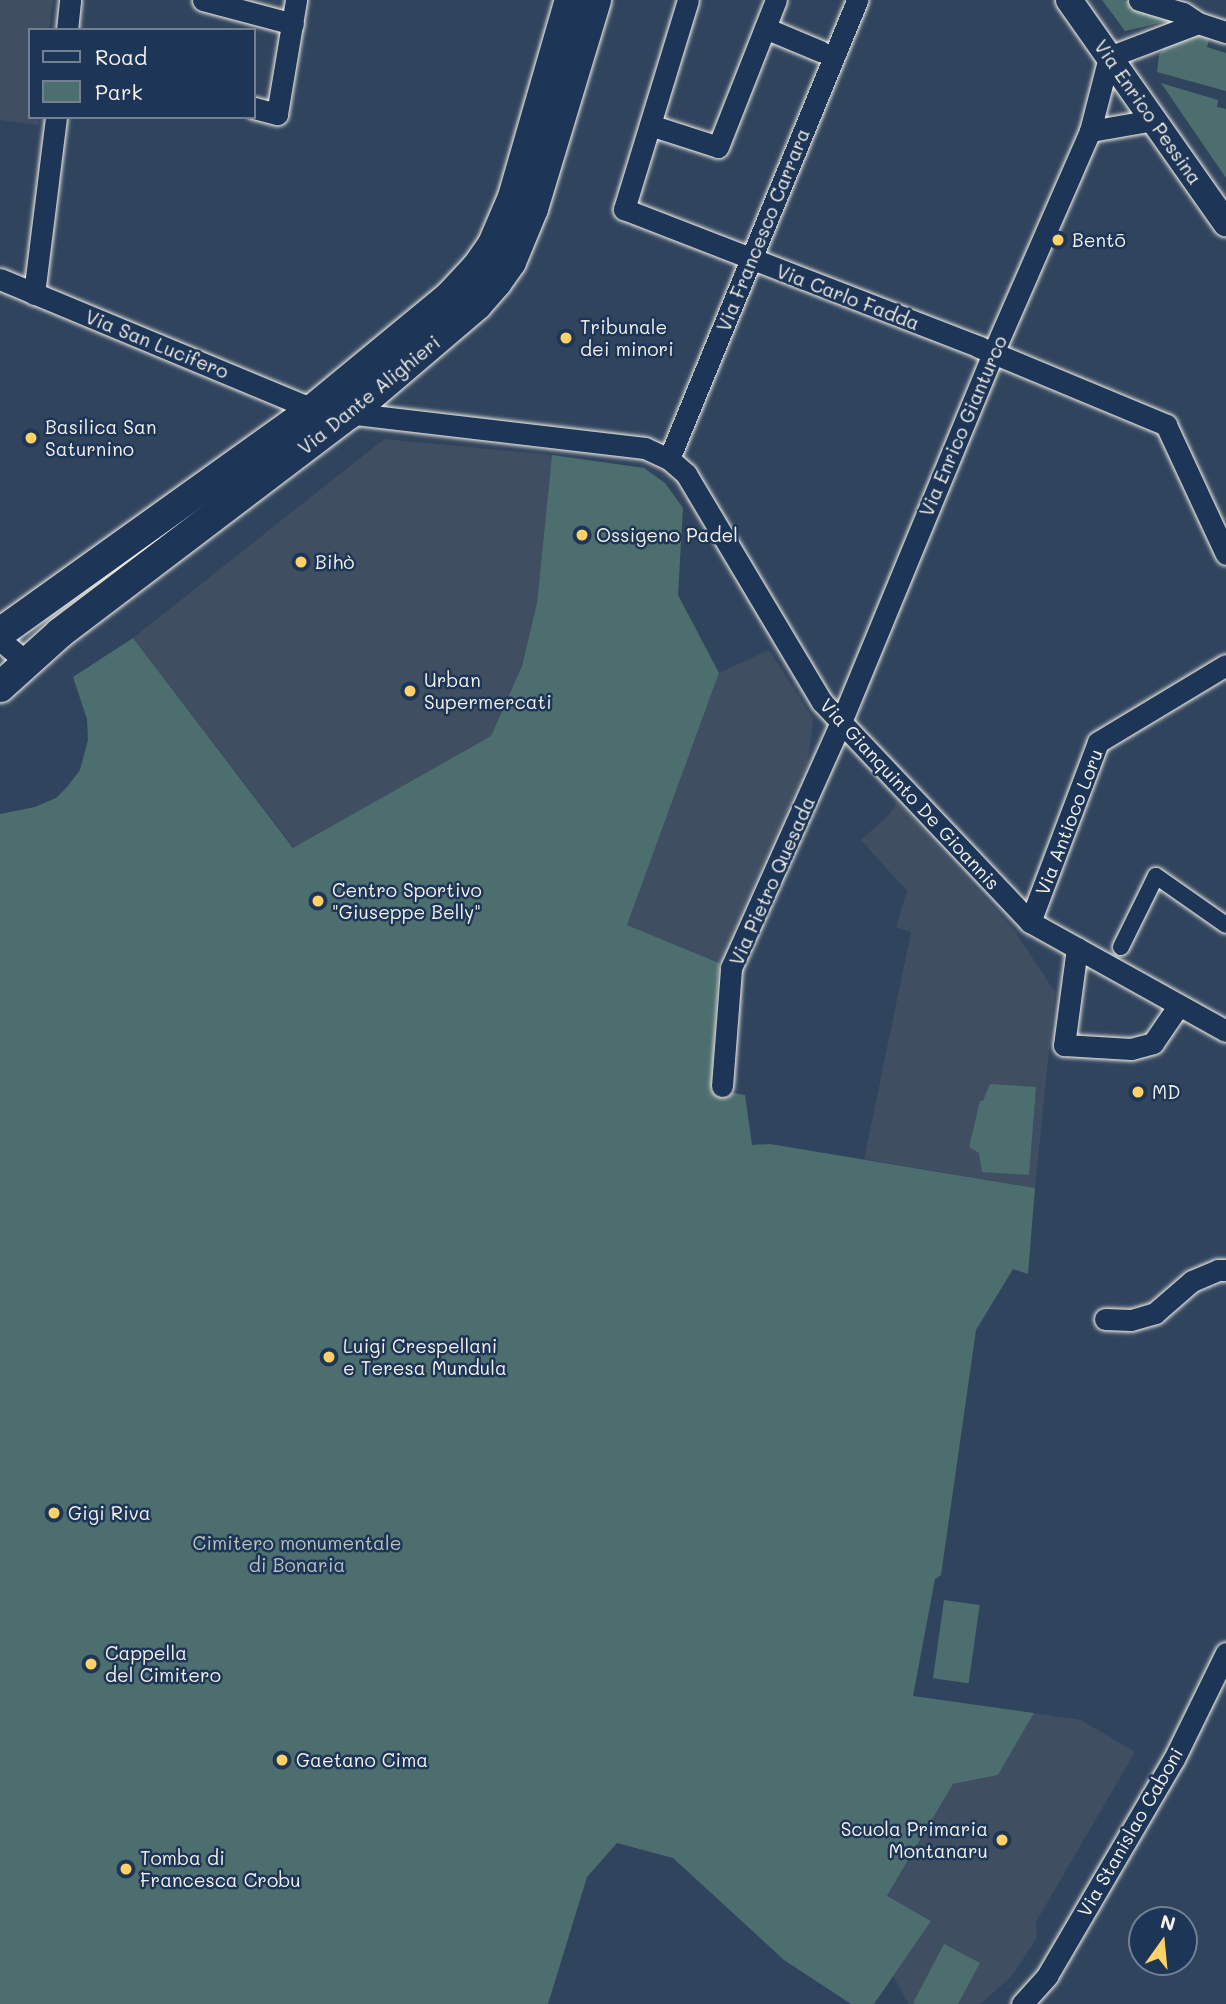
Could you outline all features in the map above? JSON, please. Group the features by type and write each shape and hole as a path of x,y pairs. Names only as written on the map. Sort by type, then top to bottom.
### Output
{"main road":[{"name":"Via Dante Alighieri","path":"0,633 313,409 449,297 493,244 513,197 570,0"},
{"name":"Via Dante Alighieri","path":"0,687 26,662 349,414 477,304 511,262 533,209 596,0"}],"street":[{"path":"67,28 71,0"},
{"path":"203,0 293,24"},
{"path":"256,108 277,114 296,0"},
{"path":"688,0 650,125 718,147 776,0"},
{"name":"Via Francesco Carrara","path":"669,459 857,0"},
{"name":"Via Enrico Pessina","path":"1069,0 1226,223"},
{"path":"1139,0 1183,13 1198,23 1226,32"},
{"path":"1109,57 1198,23"},
{"path":"765,28 820,51"},
{"name":"Via Enrico Gianturco","path":"841,722 993,353 1090,131 1109,57"},
{"path":"34,294 56,119"},
{"path":"1090,131 1154,120"},
{"name":"Via Carlo Fadda","path":"650,125 624,209 993,353 1166,425 1226,554"},
{"name":"Via San Lucifero","path":"0,279 313,409"},
{"name":"Via Gianquinto De Gioannis","path":"313,409 645,448 669,459 685,474 822,702 1030,922 1226,1031"},
{"path":"0,640 26,662"},
{"name":"Via Antioco Loru","path":"1030,922 1098,742 1226,665"},
{"name":"Via Pietro Quesada","path":"722,1086 731,968 841,722"},
{"path":"1121,947 1156,876 1226,925"},
{"path":"1077,948 1064,1045 1131,1049 1153,1042 1179,1005"},
{"path":"1105,1319 1131,1320 1155,1313 1192,1281 1218,1269 1226,1270"},
{"name":"Via Stanislao Caboni","path":"1022,2004 1047,1976 1174,1759 1226,1653"}],"shaded area":[{"path":"0,0 53,0 49,28 28,28 28,119 39,119 38,125 0,120"},
{"path":"384,439 552,455 537,603 522,666 491,736 294,848 133,638"},
{"path":"769,650 813,719 808,762 719,963 627,925 719,673"},
{"path":"897,801 1014,930 1055,992 1035,1188 864,1159 911,932 896,927 907,891 861,840 890,814"},
{"name":"Scuola Primaria Montanaru","path":"1034,1713 1081,1720 1135,1752 1036,1922 1037,1938 1011,1977 980,2004 909,2004 893,1976 931,1921 887,1897 953,1784 998,1775"}],"green space":[{"path":"1102,0 1123,0 1177,19 1125,31"},
{"path":"1196,33 1210,37 1207,47 1226,53 1226,91 1157,72 1159,55 1167,44"},
{"path":"1161,83 1218,100 1217,107 1226,109 1226,178"},
{"name":"Cimitero monumentale di Bonaria","path":"552,455 644,468 665,483 683,508 678,595 719,673 627,925 719,963 711,1089 745,1095 752,1145 770,1144 1035,1188 1028,1274 1013,1269 976,1330 941,1575 935,1579 913,1696 1034,1713 998,1775 953,1784 887,1896 931,1921 874,2004 851,2004 784,1960 673,1858 617,1843 587,1877 548,2004 0,2004 0,814 35,807 56,798 80,770 88,740 87,719 73,677 133,638 293,848 491,736 522,666 537,603"},
{"path":"990,1084 1036,1087 1029,1175 982,1172 979,1153 969,1147 980,1101 983,1101"},
{"path":"944,1600 980,1605 969,1683 933,1678"},
{"path":"944,1944 980,1963 958,2004 913,2003"}],"place":[{"name":"Bentō","path":"1058,240"},
{"name":"Tribunale dei minori","path":"566,338"},
{"name":"Basilica San Saturnino","path":"31,438"},
{"name":"Ossigeno Padel","path":"582,535"},
{"name":"Bihò","path":"301,562"},
{"name":"Urban Supermercati","path":"410,691"},
{"name":"Centro Sportivo \"Giuseppe Belly\"","path":"318,901"},
{"name":"MD","path":"1138,1092"},
{"name":"Luigi Crespellani e Teresa Mundula","path":"329,1357"},
{"name":"Gigi Riva","path":"54,1513"},
{"name":"Cappella del Cimitero","path":"91,1664"},
{"name":"Gaetano Cima","path":"282,1760"},
{"name":"Scuola Primaria Montanaru","path":"1002,1840"},
{"name":"Tomba di Francesca Crobu","path":"126,1869"}]}
